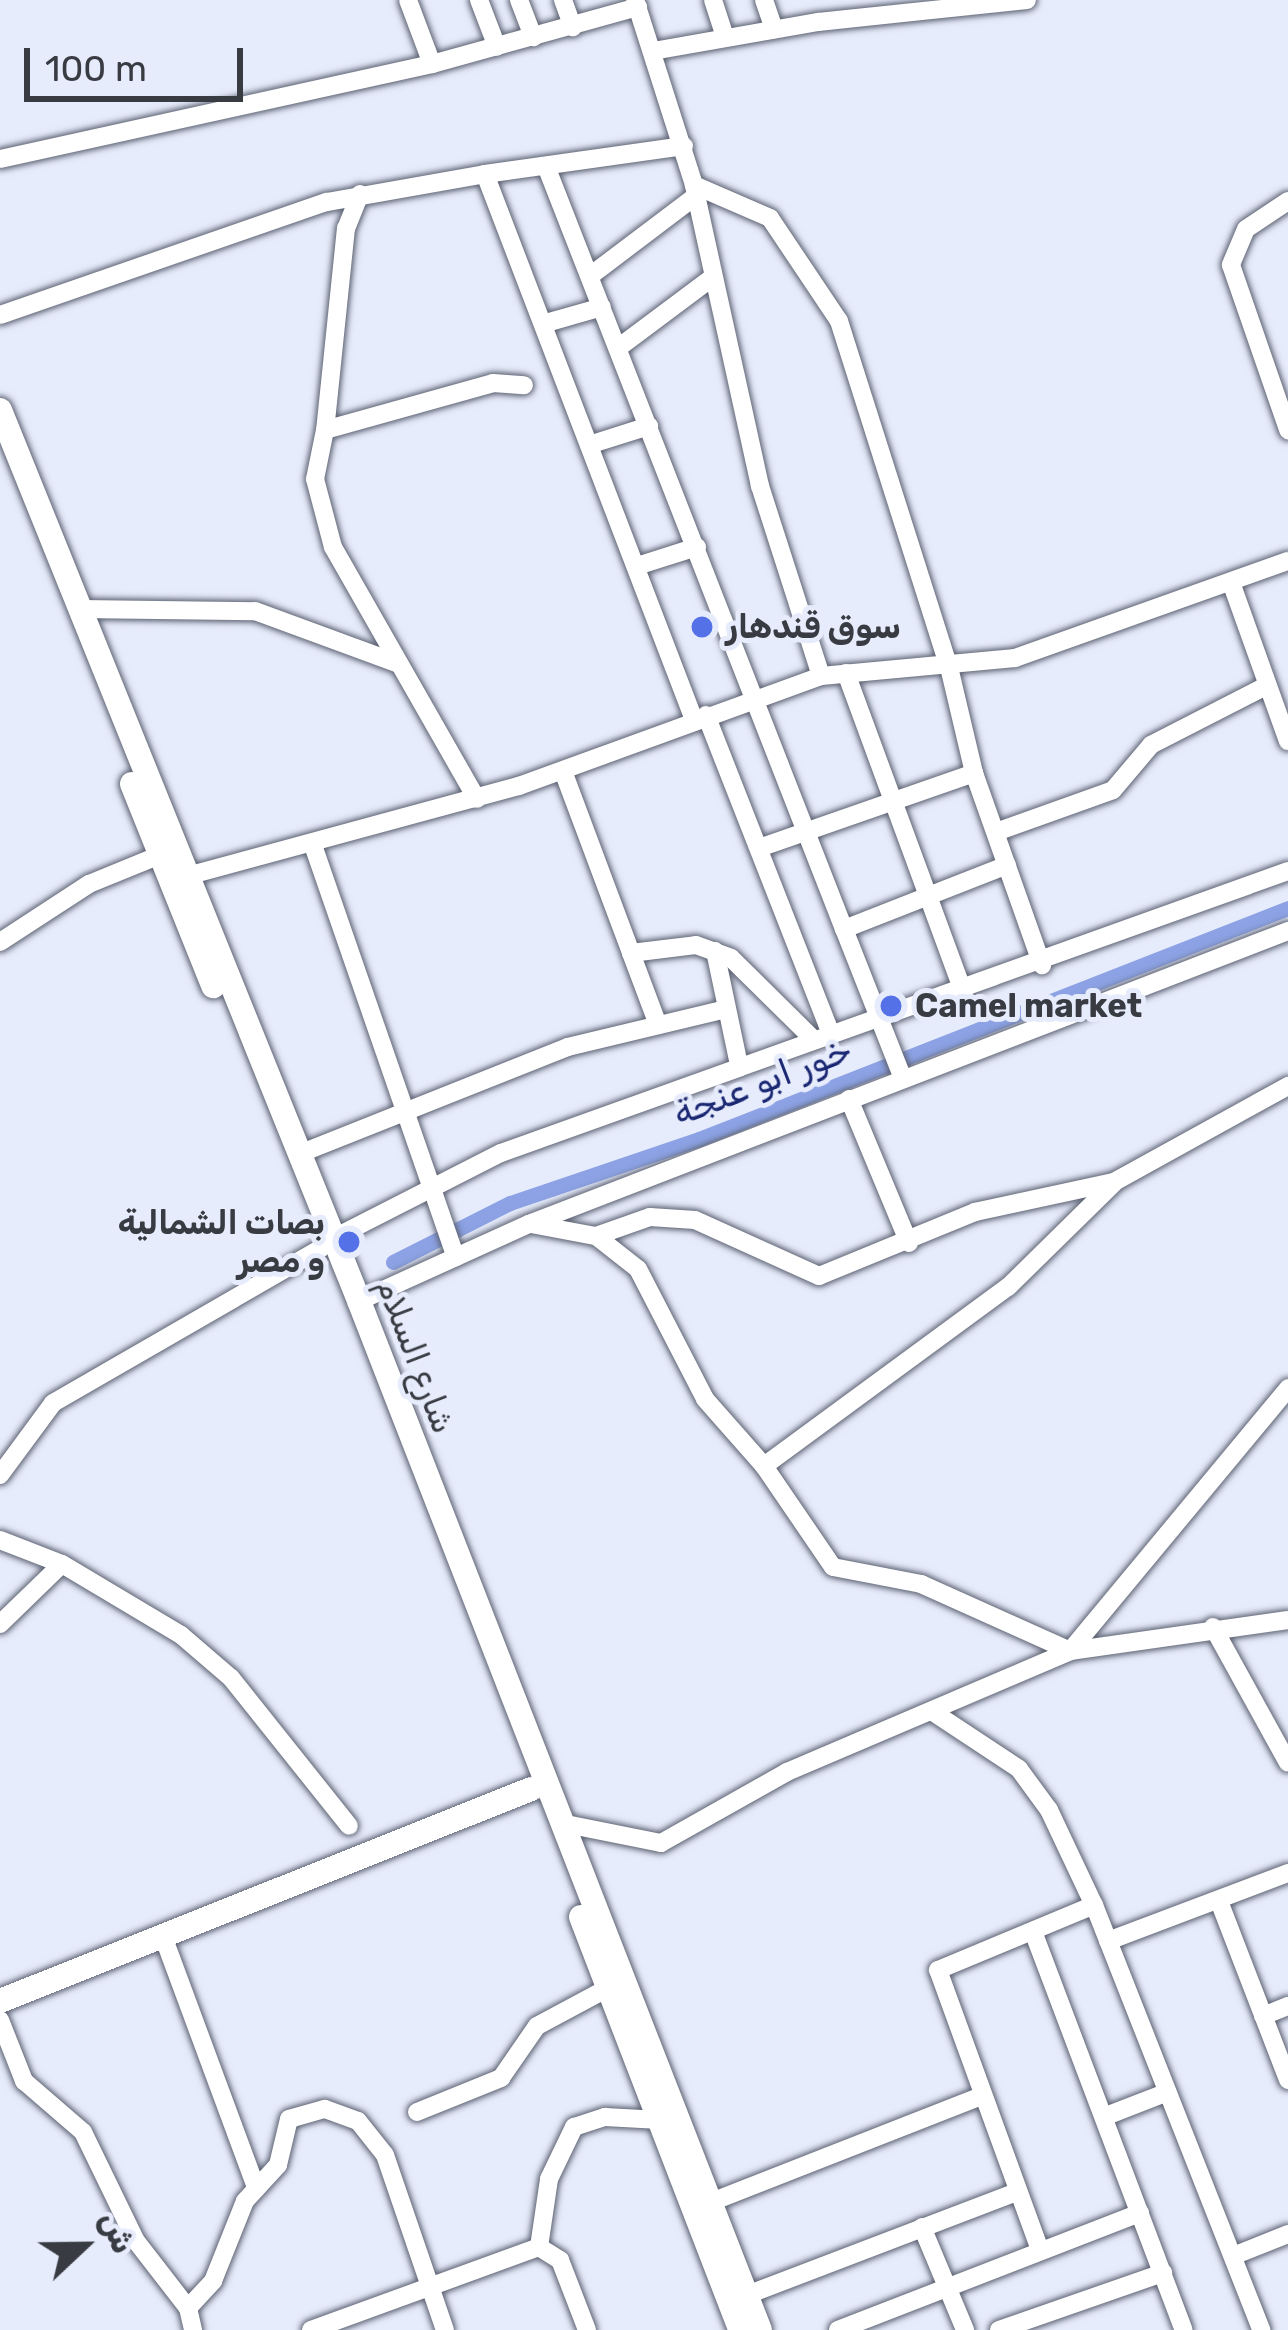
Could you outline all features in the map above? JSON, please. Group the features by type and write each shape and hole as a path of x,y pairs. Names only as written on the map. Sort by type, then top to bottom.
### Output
{"main road":[{"name":"شارع السلام","path":"0,410 298,1154 531,1789 740,2330"},
{"name":"شارع السلام","path":"0,447 160,855 328,1243 359,1300 760,2330"},
{"path":"0,2001 531,1789"}],"street":[{"path":"408,0 432,64"},
{"path":"479,0 497,47"},
{"path":"520,0 532,38"},
{"path":"562,0 572,27"},
{"path":"713,0 725,37"},
{"path":"764,0 774,29"},
{"path":"810,0 818,22"},
{"path":"653,51 818,22 1027,0"},
{"path":"0,159 432,64 572,27 637,4 696,190 760,486 820,676"},
{"path":"0,315 360,194 684,146"},
{"path":"546,166 903,1079"},
{"path":"485,174 637,566 759,848 821,1035"},
{"path":"590,276 696,190"},
{"path":"696,190 770,218 839,321 949,667 974,773 1042,964"},
{"path":"360,194 346,229 317,509 396,663 477,800"},
{"path":"1288,201 1246,229 1231,265 1288,430"},
{"path":"618,348 713,277"},
{"path":"546,323 602,307"},
{"path":"326,430 494,383 524,385"},
{"path":"592,444 649,426"},
{"path":"637,566 697,548"},
{"path":"187,877 314,848 477,800 820,676 1015,658 1232,585 1288,561"},
{"path":"1232,585 1288,741"},
{"path":"80,609 255,611 396,663"},
{"path":"846,674 964,993"},
{"path":"996,832 1114,790 1151,746 1266,686"},
{"path":"563,771 658,1025"},
{"path":"759,848 974,773"},
{"path":"314,848 456,1257"},
{"path":"0,942 88,884 160,855"},
{"path":"844,928 1007,865"},
{"path":"0,1475 30,1424 52,1403 431,1184 821,1035 964,993 1288,871"},
{"path":"359,1300 529,1224 1288,931"},
{"path":"632,953 696,945 715,951 748,967 821,1035"},
{"path":"715,951 722,1010 740,1065"},
{"path":"298,1154 406,1106 568,1047 722,1010"},
{"path":"764,1466 1008,1287 1114,1182 1288,1086"},
{"path":"849,1099 909,1243"},
{"path":"596,1236 650,1216 695,1220 820,1276 998,1205 1114,1182"},
{"path":"529,1224 596,1236 638,1268 705,1399 764,1466 833,1567 921,1584 1070,1651"},
{"path":"1070,1651 1288,1388"},
{"path":"0,1540 62,1564 162,1622 231,1678 349,1826"},
{"path":"0,1624 62,1564"},
{"path":"562,1823 662,1843 787,1772 1070,1651 1213,1627 1288,1620"},
{"path":"1213,1627 1288,1763"},
{"path":"933,1712 1034,1786 1094,1905 1261,2330"},
{"path":"1108,1941 1288,1873"},
{"path":"1219,1901 1288,2080"},
{"path":"1040,2250 979,2097 938,1970 1034,1934 1094,1905"},
{"path":"1034,1934 1184,2330"},
{"path":"163,1936 256,2188"},
{"path":"417,2112 501,2078 537,2026 608,1988"},
{"path":"1263,2016 1288,2006"},
{"path":"0,2020 24,2081 83,2132 136,2241 188,2308 193,2330"},
{"path":"1106,2116 1168,2092"},
{"path":"711,2202 979,2097"},
{"path":"188,2308 213,2281 237,2214 278,2165 283,2132 298,2111 348,2115 385,2155 445,2330"},
{"path":"539,2247 549,2180 574,2127 605,2116 660,2120"},
{"path":"747,2295 1017,2192"},
{"path":"845,2329 1140,2213"},
{"path":"922,2227 965,2330"},
{"path":"1232,2256 1288,2234"},
{"path":"311,2330 539,2247"},
{"path":"539,2247 560,2260 587,2330"},
{"path":"999,2330 1163,2273"}],"waterway":[{"name":"خور ابو عنجة","path":"393,1262 510,1203 699,1139 1288,908"}],"place":[{"name":"سوق قندهار","path":"702,627"},
{"name":"Camel market","path":"891,1006"},
{"name":"بصات الشمالية و مصر","path":"349,1242"}]}
